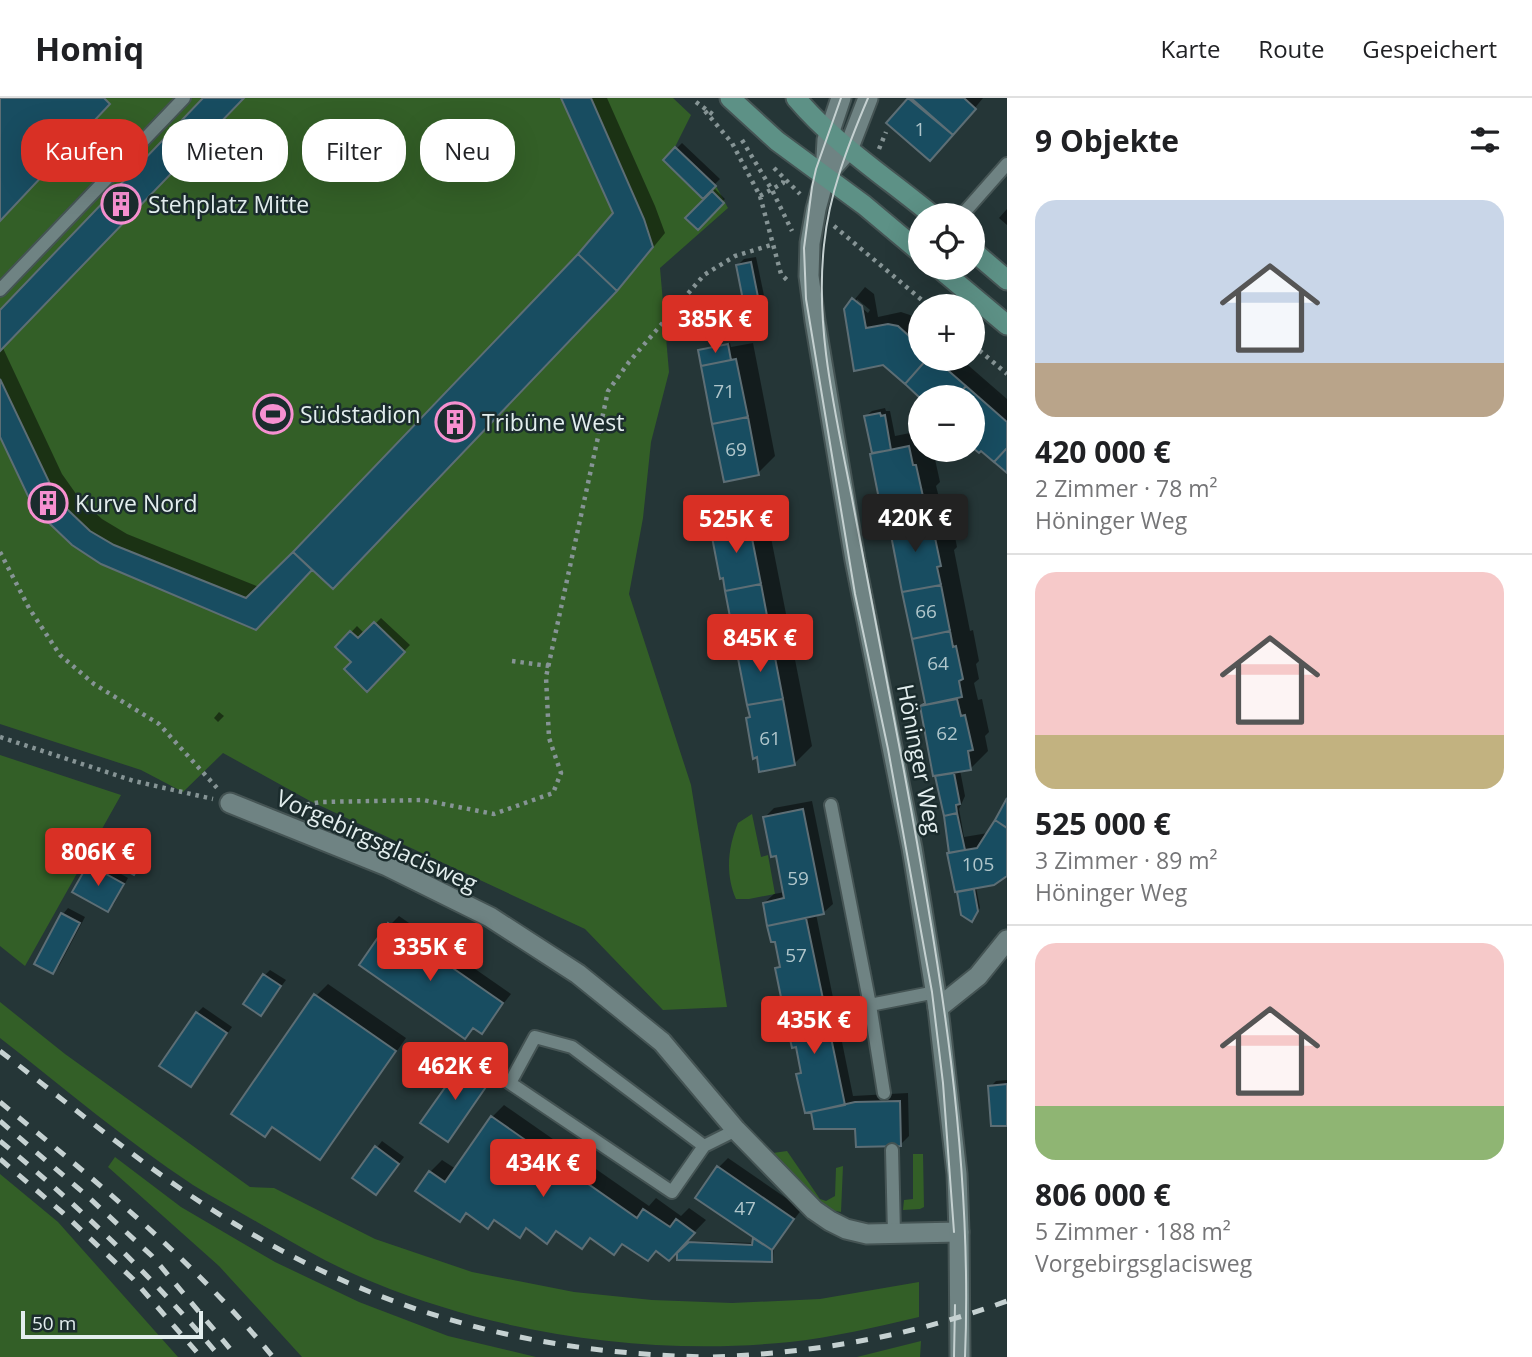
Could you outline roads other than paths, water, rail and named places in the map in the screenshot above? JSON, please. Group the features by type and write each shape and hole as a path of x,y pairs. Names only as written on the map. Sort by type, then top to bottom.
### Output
{"main road":[{"path":"730,98 777,141 908,242"},
{"path":"796,98 848,150 918,203"},
{"path":"985,261 1007,280"},
{"path":"954,280 1007,324"}],"street":[{"name":"Höninger Weg","path":"841,98 827,140 825,176 810,243 809,276 814,321 856,560 912,848 937,1000 952,1116 959,1232 960,1357"},
{"name":"Höninger Weg","path":"825,176 848,150 868,98"},
{"name":"Vorgebirgsglacisweg","path":"230,803 387,866 490,917 578,974 662,1042 736,1130 814,1210 830,1221 846,1229 867,1234 959,1232"},
{"path":"937,1000 978,976 1007,940"}],"lane":[{"path":"0,290 184,98"},
{"path":"973,203 1007,164"},
{"path":"831,805 870,1005 884,1093"},
{"path":"870,1005 937,1000"},
{"path":"704,1146 572,1047 535,1037 510,1083 672,1192 704,1146 736,1130"},
{"path":"892,1150 894,1234"}],"tram line":[{"path":"841,98 812,187 804,248 806,299 855,594 888,749 932,992 943,1083 954,1232"},
{"path":"868,98 840,170 830,207 822,276 824,339 833,401 904,771 941,989 959,1135 964,1209 965,1357"},
{"path":"954,1357 955,1305"}],"railway":[{"path":"0,1051 115,1141 204,1205 291,1256 348,1283 463,1324 523,1338 583,1348 710,1357"},
{"path":"0,1102 143,1223 211,1288 273,1357"},
{"path":"0,1121 152,1256 237,1357"},
{"path":"0,1141 59,1191 115,1244 169,1299 220,1357"},
{"path":"0,1159 63,1213 133,1279 201,1357"},
{"path":"713,1357 862,1341 935,1324 1007,1301"}],"place":[{"name":"Stehplatz Mitte","path":"121,204"},
{"name":"Südstadion","path":"273,414"},
{"name":"Tribüne West","path":"455,422"},
{"name":"Kurve Nord","path":"48,503"}]}
